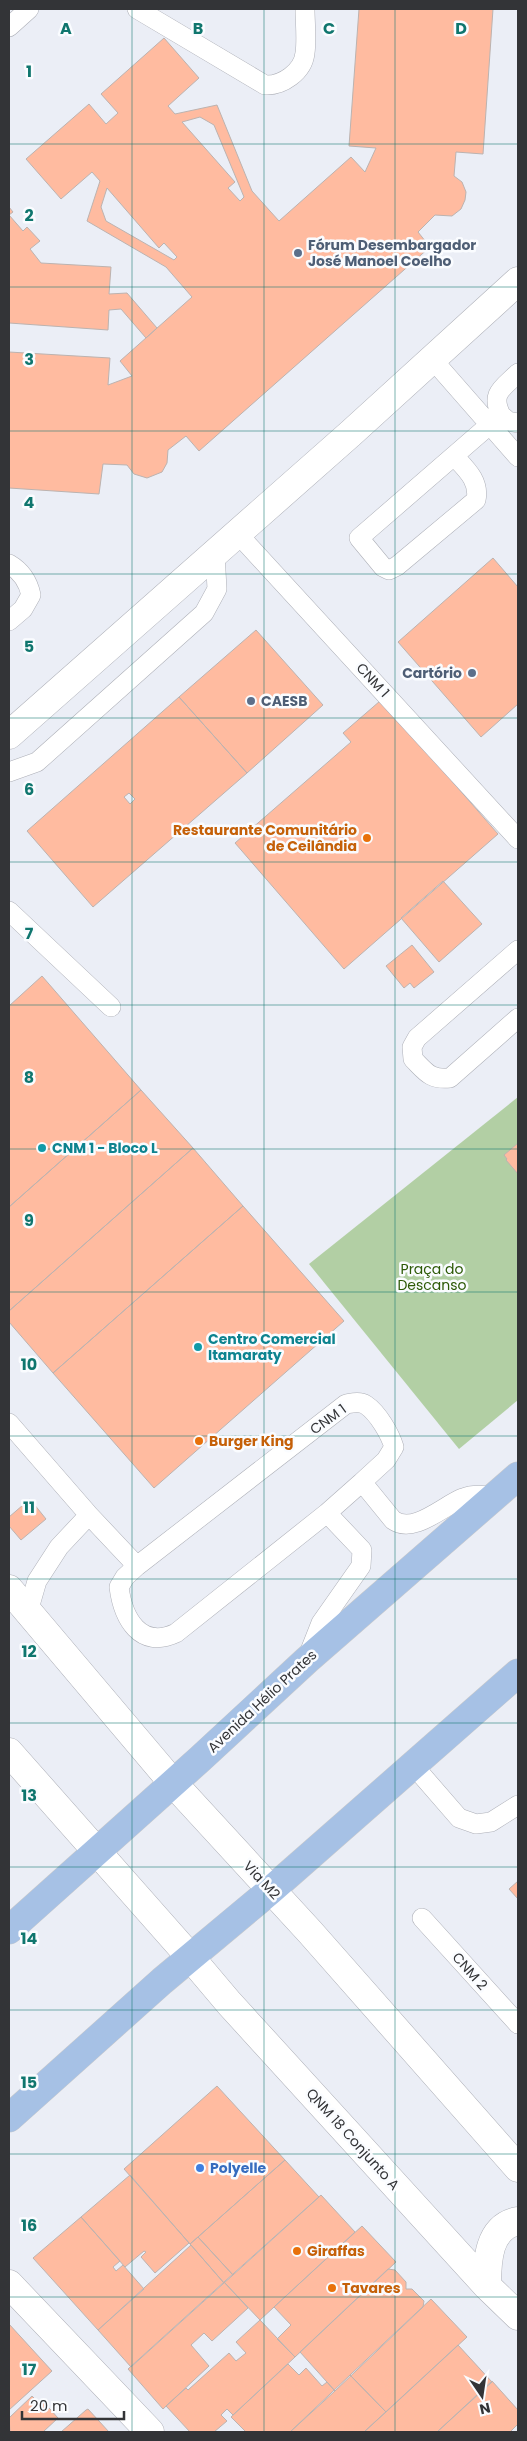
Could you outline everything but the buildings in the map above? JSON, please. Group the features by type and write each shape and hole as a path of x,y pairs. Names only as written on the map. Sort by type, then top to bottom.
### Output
{"main road":[{"path":"9,735 238,534 433,360 518,281"},
{"name":"Avenida Hélio Prates","path":"9,1930 307,1660 518,1476"},
{"name":"Via M2","path":"9,1589 172,1783 271,1890 518,2168"},
{"path":"9,2118 162,1981 192,1958 271,1890 518,1673"},
{"path":"9,1752 62,1814 97,1850 192,1958"},
{"name":"QNM 18 Conjunto A","path":"192,1958 229,2003 487,2286 518,2316"},
{"path":"487,2286 487,2261 490,2248 500,2231 518,2221"},
{"path":"9,2284 150,2432"}],"lane":[{"path":"9,27 29,9"},
{"path":"137,9 265,85 274,85 287,81 305,56 305,9"},
{"path":"433,360 496,421 518,457"},
{"path":"496,421 498,393 518,374"},
{"path":"454,456 472,477 478,492 476,500 397,566 389,570 382,567 358,538 454,456 496,421 518,423"},
{"name":"CNM 1","path":"238,534 515,828"},
{"path":"9,772 37,762 204,613 217,589 215,553"},
{"path":"9,564 18,569 29,584 32,595 23,609 9,621"},
{"path":"9,911 111,1007"},
{"path":"518,950 417,1038 412,1047 413,1059 429,1075 438,1079 450,1078 518,1018"},
{"name":"CNM 1","path":"327,1513 176,1633 164,1638 154,1638 140,1632 123,1612 119,1587 125,1577 137,1566 341,1408 355,1402 365,1404 383,1424 390,1433 394,1447 386,1460 362,1482"},
{"path":"9,1423 89,1516 137,1566"},
{"path":"307,1660 321,1623 361,1566 362,1550 327,1513 362,1482 399,1525 414,1524 465,1497 480,1495 494,1497"},
{"path":"28,1612 37,1581 58,1547 89,1516"},
{"path":"413,1765 459,1818 476,1824 492,1822 518,1805"},
{"name":"CNM 2","path":"422,1918 518,2024"}],"green space":[{"name":"Praça do Descanso","path":"518,1097 518,1400 459,1449 309,1264"}],"place":[{"name":"Fórum Desembargador José Manoel Coelho","path":"298,253"},
{"name":"Cartório","path":"472,673"},
{"name":"CAESB","path":"251,701"},
{"name":"Restaurante Comunitário de Ceilândia","path":"367,838"},
{"name":"CNM 1 - Bloco L","path":"42,1148"},
{"name":"Centro Comercial Itamaraty","path":"198,1347"},
{"name":"Burger King","path":"199,1441"},
{"name":"Polyelle","path":"200,2168"},
{"name":"Giraffas","path":"297,2251"},
{"name":"Tavares","path":"332,2288"}]}
